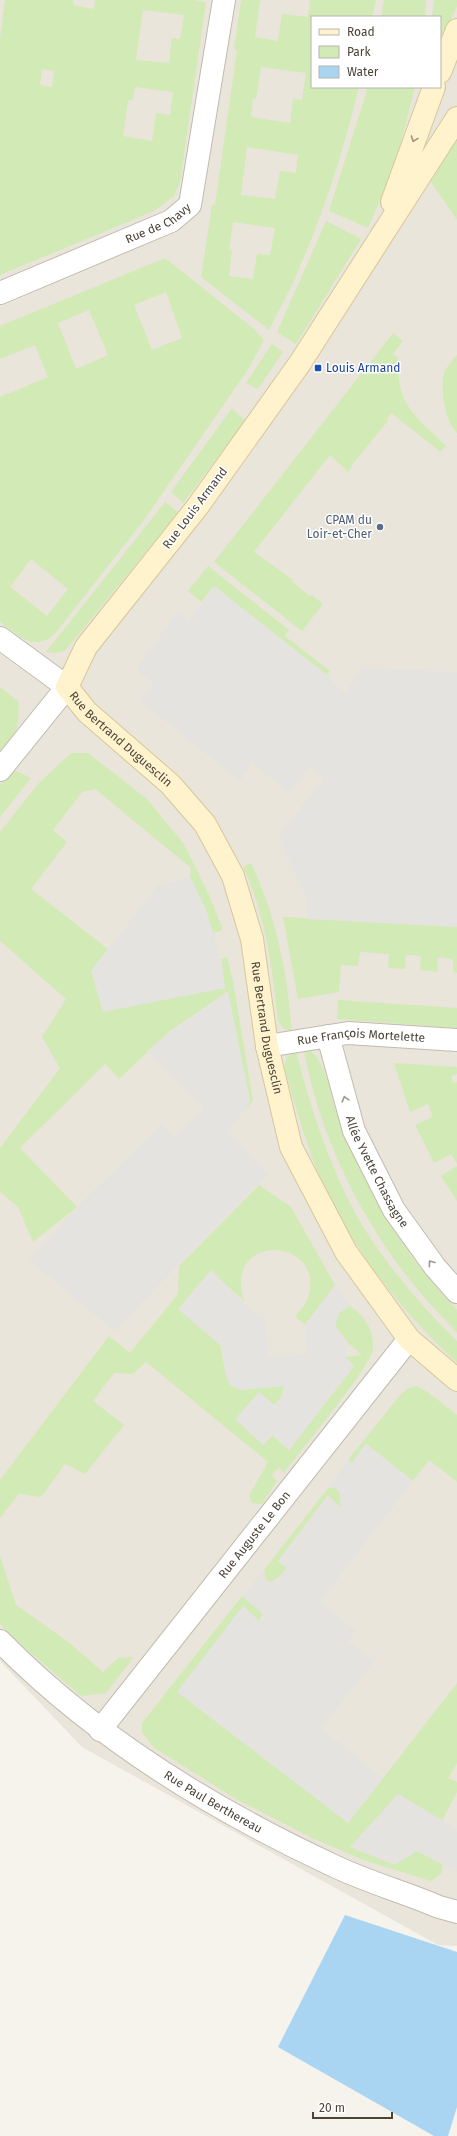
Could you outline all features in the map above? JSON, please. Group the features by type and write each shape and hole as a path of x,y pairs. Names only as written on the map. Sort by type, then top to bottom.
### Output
{"street":[{"name":"Rue de Chavy","path":"0,293 171,221 190,205 224,0"},
{"path":"441,70 457,30"},
{"path":"379,237 431,95"},
{"path":"379,237 457,118"},
{"name":"Rue Louis Armand","path":"0,770 67,687 86,648 198,506 304,357 379,237"},
{"path":"0,638 67,687"},
{"name":"Rue Bertrand Duguesclin","path":"67,687 87,712 170,784 205,824 233,876 252,939 267,1046 291,1147 346,1252 409,1339 457,1380"},
{"name":"Rue François Mortelette","path":"267,1046 348,1033 457,1040"},
{"name":"Allée Yvette Chassagne","path":"328,1036 354,1131 394,1210 435,1268 457,1292"},
{"name":"Rue Auguste Le Bon","path":"100,1730 409,1339"},
{"name":"Rue Paul Berthereau","path":"0,1641 28,1670 100,1730 219,1807 326,1862 439,1907 457,1912"}],"shaded area":[{"path":"0,0 457,0 457,1946 438,1945 82,1747 0,1661"},
{"path":"214,586 326,675 345,693 362,668 457,672 457,927 307,919 307,898 280,842 280,834 324,778 310,767 289,793 252,763 240,781 140,701 153,684 136,669 178,612 189,621"},
{"path":"190,877 206,910 221,959 225,988 103,1012 91,971 158,885"},
{"path":"228,992 250,1100 245,1110 227,1131 268,1174 114,1331 29,1260 77,1207 161,1124 174,1137 204,1108 147,1051 171,1031"},
{"path":"211,1270 253,1312 265,1318 269,1357 307,1354 305,1325 335,1285 350,1306 339,1313 335,1326 349,1344 345,1357 354,1366 289,1450 273,1435 263,1445 235,1419 259,1392 274,1405 282,1397 284,1386 240,1390 230,1385 226,1376 221,1346 178,1309"},
{"path":"366,1444 413,1481 320,1602 356,1631 348,1641 372,1659 380,1650 382,1651 321,1728 383,1778 348,1823 177,1692 243,1606 259,1621 263,1614 242,1596 264,1570 266,1580 271,1582 278,1578 287,1568 278,1561 328,1495 341,1508 340,1493 335,1487 328,1488 348,1460 352,1463"},
{"path":"398,1794 457,1829 457,1872 417,1851 395,1865 350,1847"}],"green space":[{"path":"5,0 73,0 73,5 94,9 95,0 194,0 206,2 180,183 174,196 154,211 0,275 0,38","holes":["143,10 184,15 180,39 172,38 169,63 136,60","42,69 54,71 52,87 40,85","135,87 173,92 170,115 156,113 152,141 123,136 128,100 133,100"]},
{"path":"241,0 260,0 255,37 278,41 282,14 308,17 310,0 376,0 372,16 311,16 311,88 359,88 341,155 310,243 294,281 269,330 201,277 212,205 215,205 237,50 234,49","holes":["261,67 306,73 302,100 293,99 290,123 251,117 253,99 256,99","247,147 298,155 296,173 280,171 275,199 241,195","233,222 275,228 270,255 257,254 253,279 229,276 232,250 229,250"]},
{"path":"384,0 426,0 425,16 381,16"},
{"path":"434,0 457,0 457,6 441,42 441,16 432,16"},
{"path":"368,88 415,88 395,166 368,228 329,211"},
{"path":"457,136 457,220 431,182"},
{"path":"326,221 361,239 296,344 277,332"},
{"path":"165,258 254,329 264,340 249,368 144,520 54,635 39,642 26,640 0,622 0,397 48,377 35,345 0,359 0,326","holes":["166,292 182,338 152,350 134,305","89,310 108,355 76,369 58,323","31,559 68,589 47,616 10,587"]},
{"path":"393,333 403,341 393,354 398,358 398,375 404,399 416,417 446,446 441,452 391,413 387,419 388,421 351,466 352,467 348,472 330,455 254,552 293,580 292,582 310,596 312,595 323,604 302,631 214,562"},
{"path":"272,344 283,352 258,389 246,383"},
{"path":"457,355 457,433 449,422 444,405 443,379 445,371"},
{"path":"232,408 245,421 183,503 171,492"},
{"path":"165,502 178,512 65,651 55,653 46,652"},
{"path":"208,566 289,630 285,636 330,671 327,675 214,586 201,602 188,591"},
{"path":"0,687 18,701 19,718 13,739 0,759"},
{"path":"71,753 88,753 147,799 184,844 210,897 223,930 213,933 206,910 190,877 191,868 95,789 82,792 53,830 67,842 31,889 108,949 91,971 225,989 221,959 227,957 233,981 253,1100 245,1110 250,1100 227,992 170,1031 119,1079 105,1064 20,1148 77,1207 33,1242 18,1207 0,1192 0,1148 60,1068 42,1037 66,999 0,941 0,832 38,784"},
{"path":"12,769 31,778 0,817 0,785"},
{"path":"251,863 268,904 284,966 292,1032 283,1028 278,1021 263,923 251,885 243,867"},
{"path":"283,917 457,927 457,973 453,972 453,959 438,957 437,972 420,970 421,956 406,955 405,969 388,968 389,954 360,952 358,966 341,965 339,992 298,999"},
{"path":"338,1000 457,1008 457,1028 337,1019"},
{"path":"308,1050 320,1062 335,1109 349,1144 388,1220 419,1266 437,1289 457,1310 457,1333 423,1296 398,1264 362,1208 346,1178 332,1147 311,1083 304,1051"},
{"path":"296,1051 317,1124 346,1195 371,1239 390,1266 422,1305 457,1341 457,1363 434,1341 392,1294 355,1242 324,1186 312,1157 284,1067 287,1057"},
{"path":"394,1063 457,1067 457,1074 451,1076 453,1083 457,1082 457,1164 451,1154 434,1163 415,1125 433,1117 428,1104 410,1112"},
{"path":"457,1166 457,1201 441,1176"},
{"path":"259,1185 291,1207 335,1285 305,1325 295,1317 305,1303 309,1294 309,1275 302,1261 289,1253 274,1250 259,1254 247,1263 241,1279 244,1301 227,1286 217,1326 226,1376 240,1390 284,1386 282,1397 274,1405 263,1445 272,1435 289,1450 354,1366 345,1357 362,1355 349,1344 335,1326 339,1313 350,1306 360,1314 368,1324 373,1342 373,1349 361,1372 333,1410 284,1473 279,1468 271,1475 277,1481 262,1504 252,1503 249,1496 268,1462 146,1362 133,1374 114,1373 93,1401 124,1425 85,1474 65,1464 41,1497 19,1494 0,1518 0,1480 109,1336 130,1353 178,1294 179,1266"},
{"path":"416,1386 429,1393 457,1415 457,1482 429,1460 413,1481 366,1444 352,1463 348,1460 400,1395 407,1389"},
{"path":"335,1487 340,1493 341,1508 328,1496 278,1561 287,1568 278,1578 271,1582 266,1580 264,1570 328,1488"},
{"path":"0,1556 16,1605 71,1644 103,1672 118,1658 134,1657 106,1693 81,1696 12,1637 0,1624"},
{"path":"242,1596 263,1614 259,1621 243,1606 348,1823 457,1683 457,1763 448,1778 457,1782 457,1792 442,1821 398,1794 417,1851 443,1865 441,1874 431,1881 363,1860 310,1837 236,1799 153,1747 142,1732 142,1723"}],"water":[{"path":"345,1915 457,1952 457,2107 448,2136 434,2136 278,2047"}],"place":[{"name":"Louis Armand","path":"318,368"},
{"name":"CPAM du Loir-et-Cher","path":"380,527"}]}
